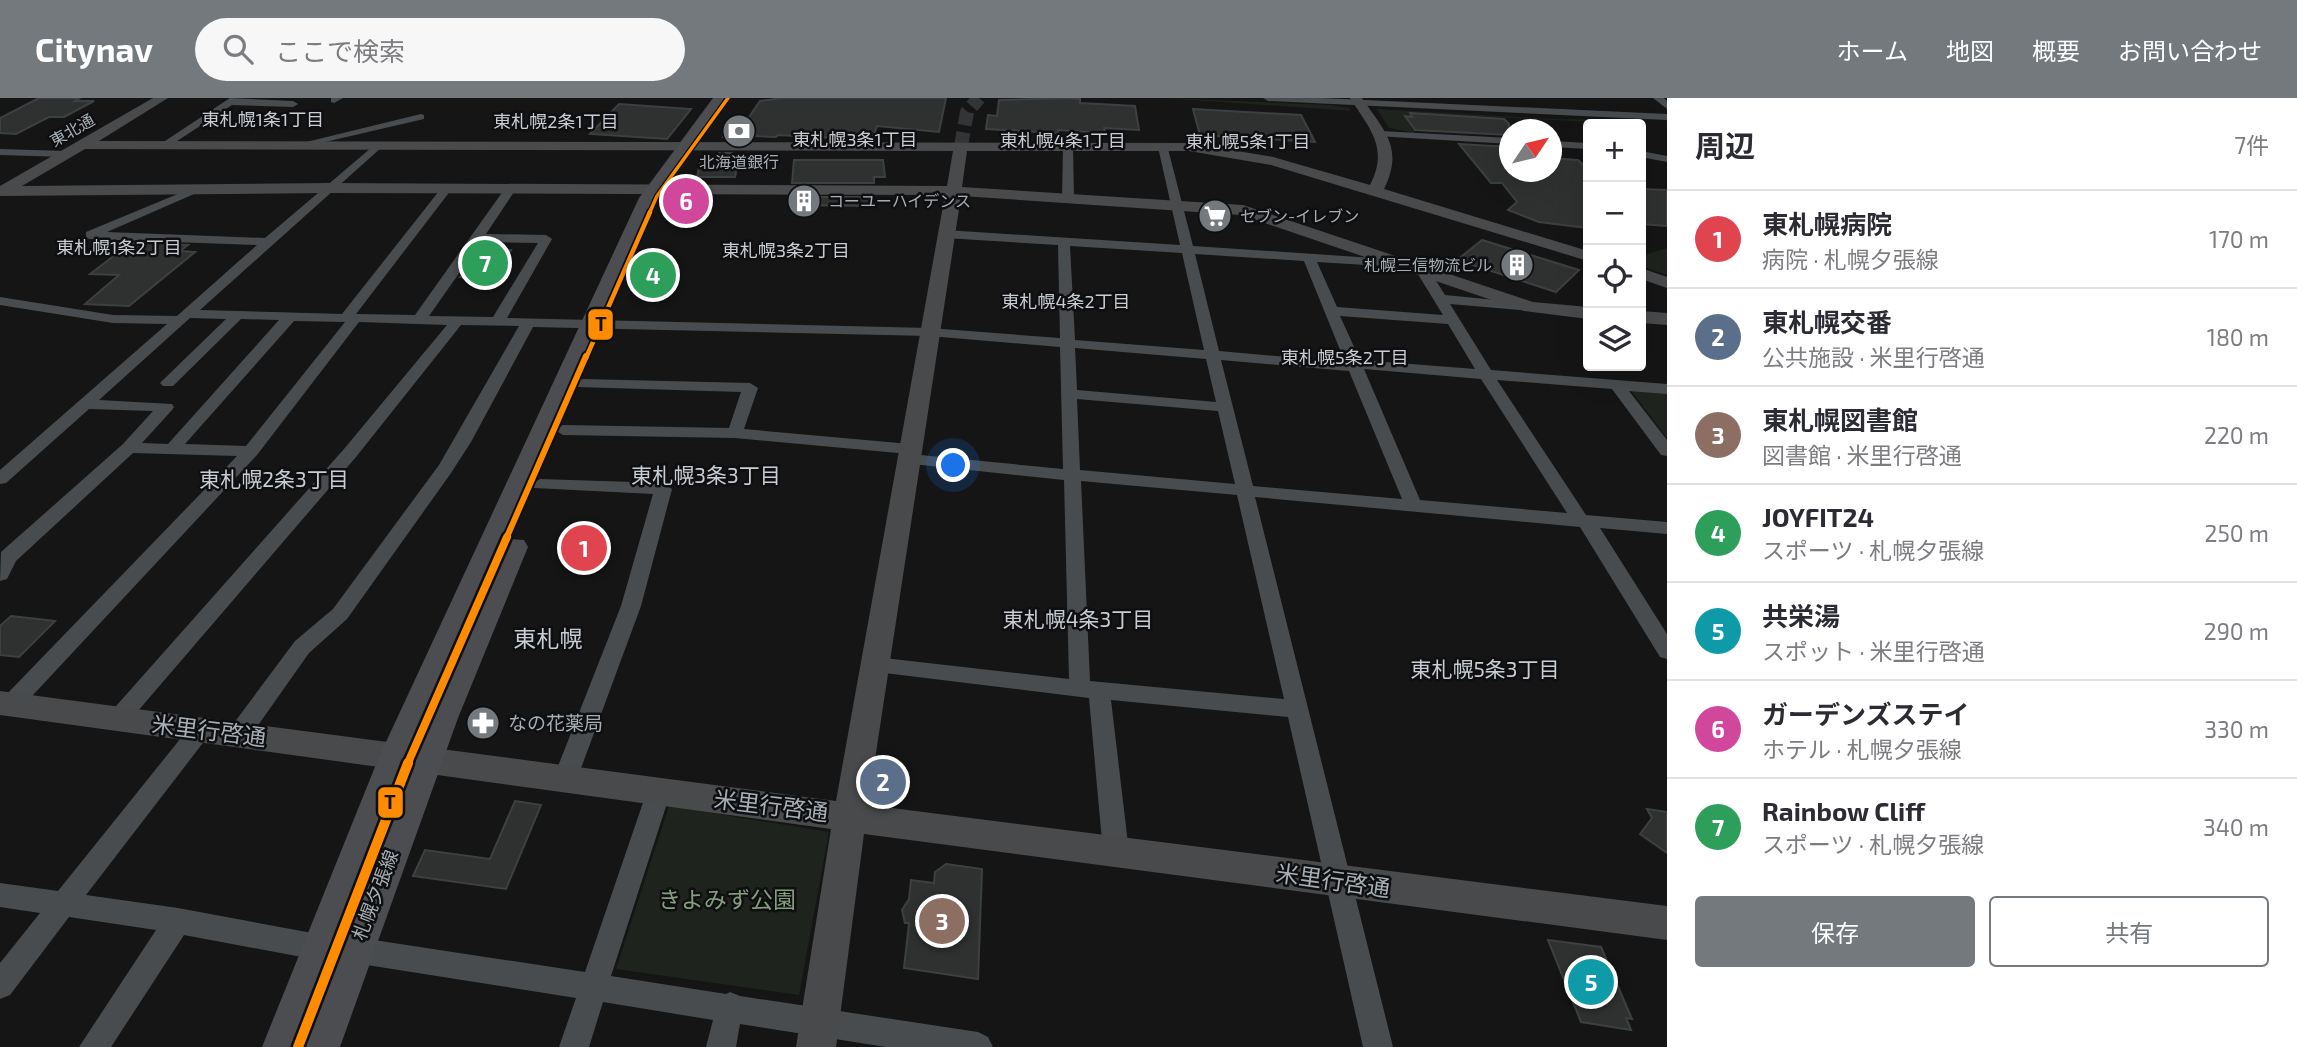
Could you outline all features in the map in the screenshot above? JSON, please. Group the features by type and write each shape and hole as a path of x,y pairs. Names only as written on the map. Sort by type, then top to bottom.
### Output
{"main road":[{"name":"札幌夕張線","path":"690,146 720,98"},
{"name":"札幌夕張線","path":"284,1047 338,949 411,760 658,189 731,98"},
{"name":"札幌夕張線","path":"411,760 540,484 582,384 599,324"},
{"name":"札幌夕張線","path":"318,1047 338,949"}],"street":[{"name":"東北通","path":"1,191 162,98"},
{"path":"1268,98 1667,117"},
{"path":"1486,98 1499,111"},
{"path":"1658,98 1667,106"},
{"path":"164,145 233,100 293,104"},
{"path":"1358,101 1380,134 1388,152 1388,160 1374,193"},
{"path":"302,145 421,117"},
{"path":"1380,134 1499,140"},
{"path":"82,145 1163,146 1242,154 1583,255"},
{"path":"0,479 378,145"},
{"path":"1562,145 1583,146"},
{"path":"818,1034 850,816 961,146"},
{"path":"1068,146 1068,198"},
{"path":"1163,146 1224,407 1247,492 1263,572 1300,709 1378,1047"},
{"path":"0,152 66,154"},
{"path":"1646,155 1667,159"},
{"path":"1,191 330,188 952,191 1177,204 1243,210 1531,307"},
{"path":"5,704 251,451 447,188"},
{"path":"419,320 510,188"},
{"path":"193,189 90,235 269,242"},
{"path":"945,234 1399,263"},
{"path":"477,239 546,239 496,322"},
{"path":"1064,242 1072,475 1090,689 1116,852"},
{"path":"1308,258 1414,506"},
{"path":"1423,271 1486,375 1667,651"},
{"path":"1646,275 1667,282"},
{"path":"1438,299 1583,312"},
{"path":"0,301 113,319 237,316 929,332 1667,388"},
{"path":"1331,311 1451,320"},
{"path":"168,383 237,316"},
{"path":"173,448 290,317"},
{"path":"1646,318 1667,320"},
{"path":"117,720 350,453 457,321"},
{"path":"239,734 302,647 340,614 445,469 528,323"},
{"path":"582,384 750,388 735,433"},
{"path":"1617,385 1667,451"},
{"path":"1069,394 1224,407"},
{"path":"0,574 8,557 129,448 166,407 86,404"},
{"path":"563,430 735,433 1072,475 1667,528"},
{"path":"129,448 251,451"},
{"path":"540,484 663,489 631,606 565,779"},
{"path":"875,665 1300,709"},
{"name":"米里行啓通","path":"5,704 239,734 411,760 1667,923"},
{"path":"0,985 201,729"},
{"path":"574,1047 659,791"},
{"path":"0,895 177,921 338,949 730,1006 818,1034 978,1047"},
{"path":"94,1047 177,921"},
{"path":"721,1047 730,1006"}],"green space":[{"path":"1164,98 1329,105 1349,108 1351,111"},
{"path":"1377,109 1553,119 1408,113 1411,116 1404,116 1415,133 1389,128"},
{"path":"1562,119 1583,119 1562,120"},
{"path":"1667,248 1667,275 1646,268 1646,254"},
{"path":"1629,388 1667,392 1667,438"},
{"name":"きよみず公園","path":"669,806 829,832 799,995 616,969"}],"building":[{"path":"39,98 80,98 75,101 94,101 64,117 49,117 16,134 0,133 0,118"},
{"path":"782,98 946,98 939,132 877,126 872,140 778,135 736,137 735,140 723,137 737,116 749,117 760,101"},
{"path":"1080,99 1080,103 1135,106 1139,130 1104,128 1105,133 1058,130 1058,133 986,129 988,115 997,116 999,100"},
{"path":"619,104 691,109 667,139 590,134"},
{"path":"1193,109 1301,115 1315,142 1200,135"},
{"path":"1410,113 1504,119 1499,119 1499,134 1415,130 1405,116 1412,117"},
{"path":"1459,144 1499,146 1499,182 1562,182 1562,159 1578,160 1583,165 1583,227 1539,222 1508,210 1517,202 1502,183 1491,183"},
{"path":"719,153 732,153 730,162 738,162 735,177 697,177 700,163 716,157"},
{"path":"794,160 883,160 885,177 874,177 874,183 792,183"},
{"path":"1646,189 1667,190 1667,226 1646,224"},
{"path":"675,197 700,197 694,215 668,215"},
{"path":"791,197 873,197 873,206 790,205"},
{"name":"札幌三信物流ビル","path":"1482,240 1579,270 1556,292 1457,260"},
{"path":"131,243 188,245 180,251 195,252 129,306 85,304 119,275 90,274"},
{"path":"479,249 511,250 493,278 460,277"},
{"path":"11,616 55,621 19,657 0,655 0,626"},
{"path":"876,771 892,773 890,792 873,790"},
{"path":"515,801 541,805 506,889 413,876 425,850 490,859"},
{"path":"1647,809 1667,812 1667,853 1640,834 1652,818"},
{"path":"946,864 982,869 978,979 904,968 909,923 905,923 902,910 909,899 911,880 934,883 935,872"},
{"path":"1548,940 1601,947 1632,1019 1626,1018 1631,1030 1581,1022"}],"tunnel":[{"path":"961,146 967,112 979,98"}],"transit line":[{"name":"T","path":"298,1047 393,796 657,196 728,98"}],"place":[{"name":"北海道銀行","path":"739,131"},
{"name":"ガーデンズステイ","path":"686,201"},
{"name":"コーユーハイデンス","path":"804,201"},
{"name":"セブン-イレブン","path":"1215,216"},
{"name":"Rainbow Cliff","path":"485,263"},
{"name":"札幌三信物流ビル","path":"1517,265"},
{"name":"JOYFIT24","path":"653,275"},
{"name":"東札幌病院","path":"584,548"},
{"name":"なの花薬局","path":"483,723"},
{"name":"東札幌交番","path":"883,782"},
{"name":"東札幌図書館","path":"942,921"},
{"name":"共栄湯","path":"1591,982"}],"district":[{"name":"東札幌1条1丁目","path":"263,120"},
{"name":"東札幌2条1丁目","path":"556,122"},
{"name":"東札幌3条1丁目","path":"855,140"},
{"name":"東札幌4条1丁目","path":"1063,141"},
{"name":"東札幌5条1丁目","path":"1248,142"},
{"name":"東札幌1条2丁目","path":"119,248"},
{"name":"東札幌3条2丁目","path":"786,251"},
{"name":"東札幌4条2丁目","path":"1066,302"},
{"name":"東札幌5条2丁目","path":"1345,358"},
{"name":"東札幌3条3丁目","path":"706,476"},
{"name":"東札幌2条3丁目","path":"274,480"},
{"name":"東札幌4条3丁目","path":"1078,620"},
{"name":"東札幌","path":"548,639"},
{"name":"東札幌5条3丁目","path":"1485,670"}]}
